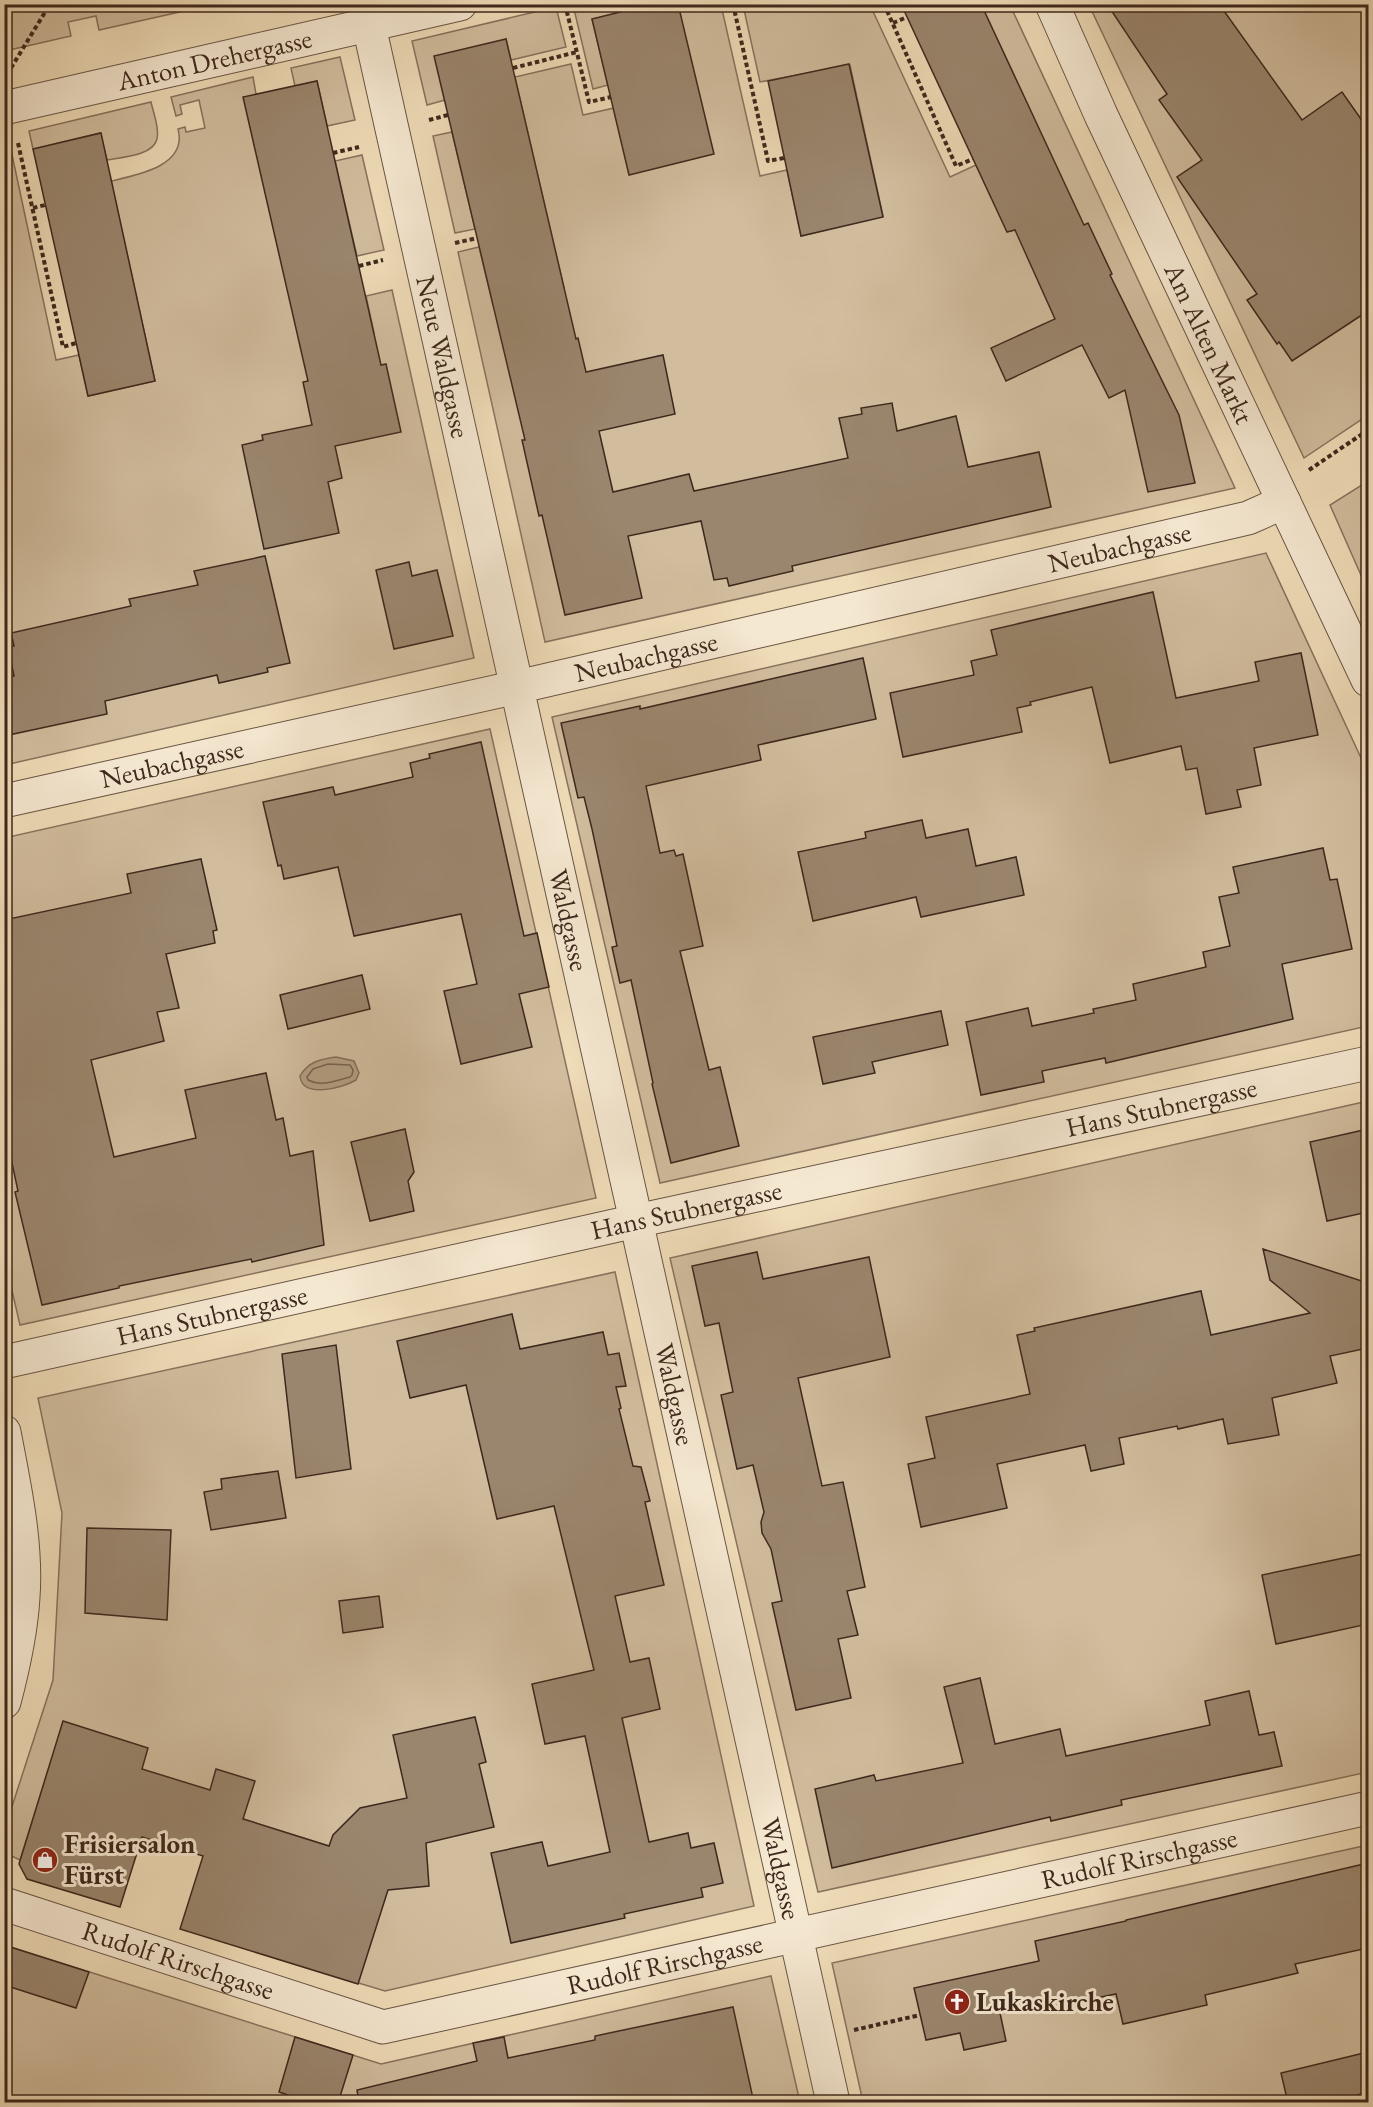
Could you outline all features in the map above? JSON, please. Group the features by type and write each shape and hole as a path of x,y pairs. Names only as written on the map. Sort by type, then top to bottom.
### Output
{"street":[{"name":"Anton Drehergasse","path":"7,107 460,4"},
{"name":"Am Alten Markt","path":"1052,4 1101,115 1368,680"},
{"name":"Neue Waldgasse","path":"369,26 517,687"},
{"name":"Neubachgasse","path":"4,801 517,687 1248,518 1281,496"},
{"name":"Waldgasse","path":"517,687 833,2103"},
{"name":"Hans Stubnergasse","path":"4,1362 636,1221 1368,1063"},
{"path":"4,1432 22,1551 23,1597 14,1659 4,1702"},
{"name":"Rudolf Rirschgasse","path":"4,1904 383,2027 1368,1808"}],"path":[{"path":"10,69 50,4"},
{"path":"565,4 589,102 611,97"},
{"path":"733,4 768,161 784,158"},
{"path":"884,4 956,166 973,159"},
{"path":"893,24 907,16"},
{"path":"513,68 577,52"},
{"path":"7,107 33,208 63,346 76,343"},
{"path":"33,208 45,205"},
{"path":"1281,496 1368,430"},
{"path":"818,2038 920,2015"}],"shaded area":[{"path":"4,5 211,5 99,30 96,16 68,22 71,36 5,51"},
{"path":"573,5 652,5 592,19 608,85 593,89"},
{"path":"678,5 721,5 760,176 787,170 801,236 883,216 850,65 760,82 743,5 870,5 950,177 976,165 981,5 1010,5 1235,488 545,642 458,252 479,247 493,305 564,288 515,77 571,64 583,115 614,108 629,174 713,154"},
{"path":"1089,5 1368,5 1368,415 1304,458"},
{"path":"556,7 566,47 511,60 506,39 445,100 427,105 412,41"},
{"path":"340,57 355,120 327,126 317,81 295,86 291,68"},
{"path":"253,77 301,350 374,333 366,296 392,290 474,658 5,765 4,137 8,136 56,360 79,355 88,396 155,381 111,181 146,172 168,160 175,152 179,142 178,129 185,127 186,132 205,128 199,100 180,105 182,114 176,116 171,97"},
{"path":"151,102 158,135 154,145 143,152 107,160 100,133 33,149 29,131"},
{"path":"452,132 475,229 455,233 433,136"},
{"path":"362,155 384,250 357,256 335,161"},
{"path":"1368,481 1368,591 1330,505"},
{"path":"1266,553 1368,773 1368,1026 660,1183 552,717"},
{"path":"490,729 596,1198 20,1325 4,1256 4,838"},
{"path":"1368,1101 1368,1772 818,1892 670,1258"},
{"path":"615,1272 754,1906 385,1991 292,1963 329,1846 52,1758 20,1860 5,1853 5,1828 53,1680 62,1513 38,1398"},
{"path":"1368,1845 1368,2102 863,2102 832,1963"},
{"path":"4,1945 381,2064 771,1976 800,2102 5,2102"}],"water":[{"path":"336,1057 354,1061 359,1073 356,1080 324,1090 308,1087 302,1083 300,1076 307,1067 320,1060"}],"building":[{"path":"652,4 678,4 714,154 629,175 592,19"},
{"path":"901,4 981,4 1084,225 1088,223 1112,274 1110,275 1179,415 1195,483 1148,492 1125,390 1109,398 1082,345 1006,381 991,348 1055,319 1015,230 1007,232"},
{"path":"1107,4 1219,4 1302,120 1342,92 1368,129 1368,311 1292,361 1279,342 1277,344 1247,300 1257,294 1177,177 1202,160 1159,100 1167,94"},
{"path":"506,39 576,339 578,338 586,372 663,355 675,414 599,431 613,492 689,474 694,491 848,458 839,418 862,414 861,408 892,403 897,431 956,416 968,467 1039,452 1051,507 792,566 793,571 729,586 727,578 714,580 701,521 628,536 642,598 565,615 542,515 539,516 522,440 525,440 434,56"},
{"path":"849,64 883,217 801,236 768,81"},
{"path":"317,81 381,365 386,364 401,432 335,446 342,478 328,482 339,533 264,549 242,445 263,440 262,435 312,425 303,382 308,381 243,97"},
{"path":"101,133 155,381 88,396 33,149"},
{"path":"265,556 290,663 267,668 268,672 219,683 217,675 105,701 107,714 4,736 4,678 14,676 8,647 14,646 11,633 131,606 129,599 198,585 194,571"},
{"path":"409,562 412,576 437,570 453,636 394,649 376,570"},
{"path":"1153,592 1176,698 1259,681 1255,662 1301,653 1318,735 1254,748 1261,785 1237,790 1241,807 1206,814 1197,768 1186,770 1181,746 1110,763 1092,687 1030,702 1031,705 1017,708 1022,732 903,757 890,693 974,675 971,661 997,655 991,630"},
{"path":"863,658 876,719 758,745 761,760 646,786 660,853 674,850 676,856 683,854 703,946 680,951 709,1070 720,1067 739,1146 671,1163 631,980 620,983 612,947 617,946 592,829 584,797 578,798 561,723 640,706 640,709"},
{"path":"481,742 524,936 537,933 549,987 519,994 532,1047 461,1064 444,991 477,984 461,914 354,936 338,867 284,879 281,865 278,866 263,802 333,787 335,795 413,777 410,763 430,758 429,754"},
{"path":"922,820 926,838 968,829 976,866 1016,857 1024,895 921,917 916,897 813,921 798,852 866,838 865,832"},
{"path":"1323,848 1330,880 1337,879 1352,949 1282,964 1293,1019 1106,1063 1105,1058 1042,1071 1044,1082 981,1095 966,1022 1028,1008 1032,1026 1094,1013 1093,1009 1136,1000 1133,984 1206,967 1203,952 1230,946 1219,897 1239,893 1233,867"},
{"path":"201,859 217,930 213,931 215,943 166,954 179,1008 157,1012 164,1041 91,1060 114,1157 196,1138 185,1090 266,1073 276,1120 283,1118 290,1156 313,1151 324,1245 252,1262 251,1259 119,1286 119,1288 42,1305 15,1192 18,1191 4,1126 4,920 131,893 127,874"},
{"path":"362,975 370,1009 288,1029 280,995"},
{"path":"941,1011 948,1045 872,1062 875,1073 823,1084 813,1037"},
{"path":"405,1129 414,1172 408,1181 414,1211 370,1221 351,1142"},
{"path":"1368,1129 1368,1212 1327,1221 1310,1142"},
{"path":"1263,1249 1368,1283 1368,1348 1330,1356 1337,1383 1272,1398 1279,1435 1228,1444 1223,1419 1119,1438 1124,1464 1091,1471 1085,1445 997,1464 1007,1508 921,1527 908,1464 935,1458 926,1417 1030,1394 1017,1335 1035,1331 1034,1328 1201,1291 1211,1335 1310,1313 1270,1280"},
{"path":"757,1252 763,1279 869,1257 890,1357 798,1378 822,1486 843,1482 865,1587 847,1591 858,1635 838,1639 851,1698 796,1710 772,1603 782,1601 771,1549 762,1533 761,1522 764,1512 753,1465 737,1469 721,1395 733,1392 719,1323 705,1326 692,1266"},
{"path":"512,1314 520,1349 603,1332 608,1355 619,1353 626,1386 616,1387 621,1408 619,1409 633,1466 641,1467 650,1501 645,1502 664,1585 615,1596 630,1662 649,1658 660,1709 622,1718 649,1842 688,1833 691,1848 714,1843 723,1883 701,1888 703,1897 624,1914 625,1918 511,1943 491,1853 542,1842 548,1866 610,1852 585,1736 545,1744 532,1684 594,1670 554,1506 497,1519 466,1385 410,1398 397,1341"},
{"path":"336,1345 351,1469 296,1478 282,1354"},
{"path":"278,1471 286,1518 211,1530 204,1492 222,1489 221,1479"},
{"path":"87,1528 171,1530 167,1620 85,1613"},
{"path":"1368,1553 1368,1624 1276,1644 1262,1575"},
{"path":"379,1596 383,1627 343,1633 339,1601"},
{"path":"980,1678 995,1744 1060,1729 1066,1756 1210,1725 1205,1701 1249,1691 1259,1735 1274,1732 1282,1766 1121,1800 1122,1805 1051,1821 1050,1817 832,1868 815,1789 874,1775 876,1781 963,1763 944,1687"},
{"path":"475,1717 486,1762 479,1764 494,1827 426,1843 429,1886 388,1890 358,1984 180,1929 203,1856 142,1837 120,1907 27,1879 19,1864 63,1721 148,1748 142,1769 210,1790 216,1769 255,1781 243,1819 329,1846 333,1835 360,1808 407,1798 393,1735"},
{"path":"1368,1863 1368,1948 1295,1964 1298,1973 1205,1995 1207,2005 1123,2024 1116,1994 1063,2005 1062,2000 1000,2013 1006,2041 964,2050 960,2033 926,2040 914,1988 1039,1961 1035,1941"},
{"path":"4,1945 89,1972 76,2008 4,1985"},
{"path":"733,2007 754,2103 359,2103 357,2090 477,2061 473,2043 504,2037 508,2058 595,2040 595,2036"},
{"path":"295,2037 353,2055 338,2103 312,2103 279,2092"},
{"path":"1368,2052 1368,2092 1329,2103 1288,2103 1281,2073"}],"place":[{"name":"Frisiersalon Fürst","path":"45,1860"},
{"name":"Lukaskirche","path":"957,2002"}]}
